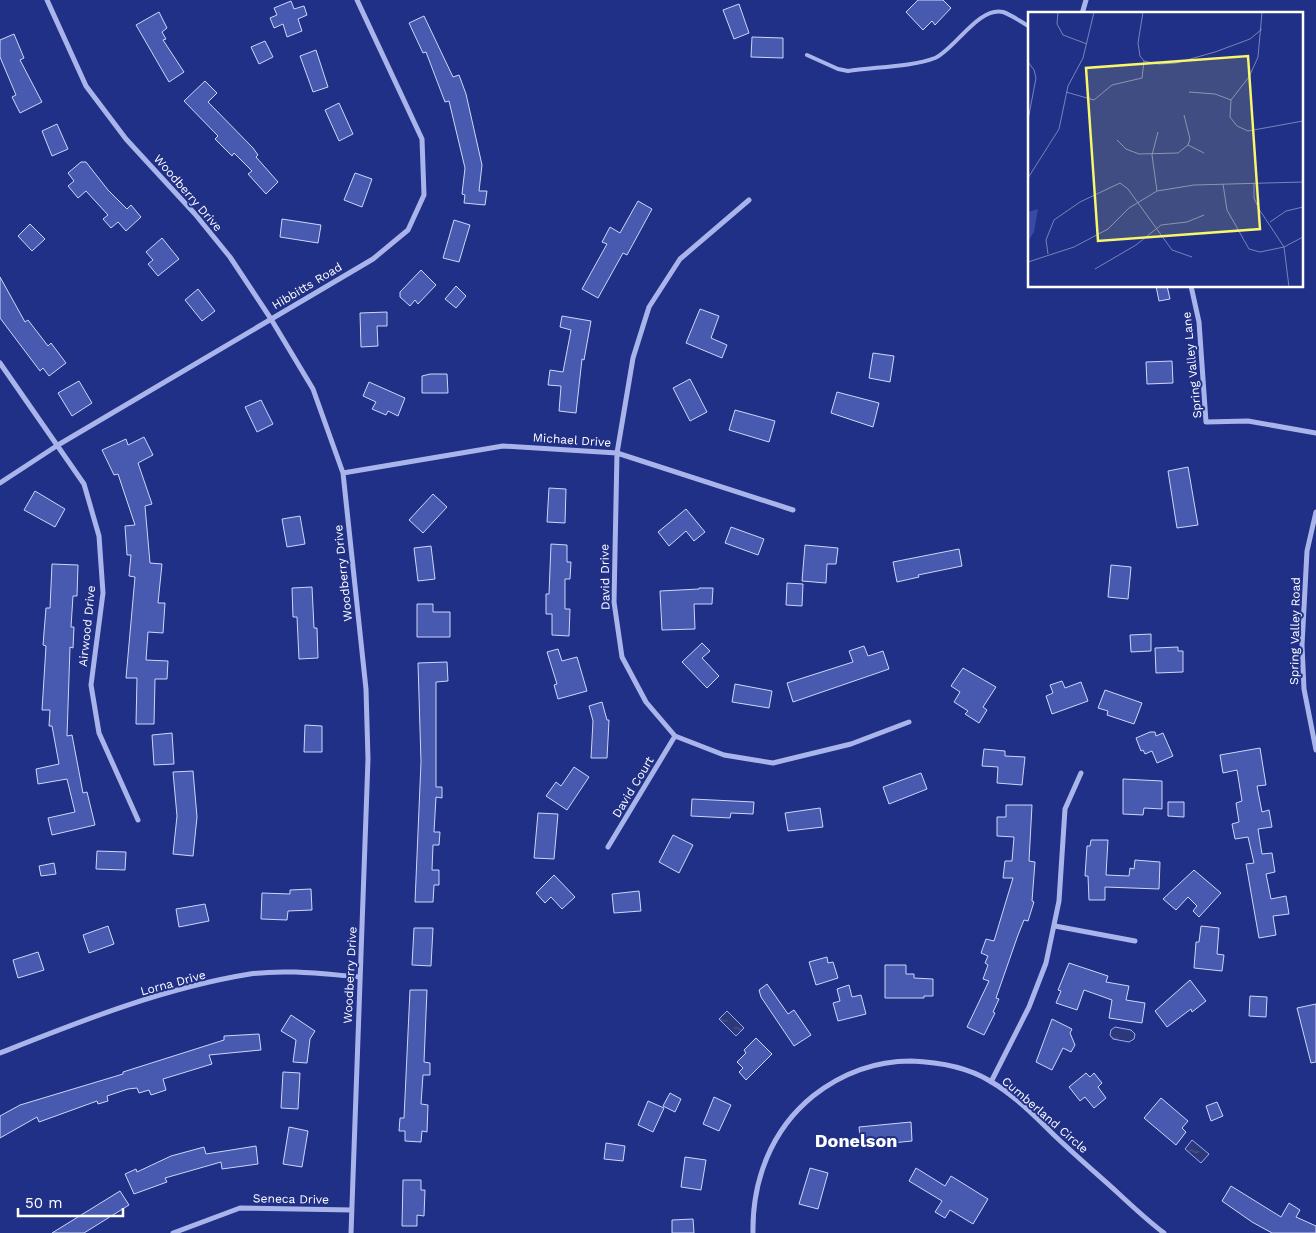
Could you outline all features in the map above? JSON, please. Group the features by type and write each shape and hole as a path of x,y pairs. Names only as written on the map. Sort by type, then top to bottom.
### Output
{"street":[{"name":"Woodberry Drive","path":"48,0 86,86 126,139 195,214 230,257 271,319 313,389 343,473 366,689 368,759 351,1233"},
{"name":"Hibbitts Road","path":"0,483 58,445 373,259 408,230 424,195 422,139 356,0"},
{"name":"David Drive","path":"749,200 680,258 649,307 633,358 617,453 614,602 622,657 646,702 675,736 724,755 773,763 851,744 909,722"},
{"name":"Spring Valley Lane","path":"1191,288 1199,322 1206,422 1248,421 1316,433"},
{"name":"Airwood Drive","path":"0,363 84,484 99,536 103,593 91,685 99,733 138,820"},
{"name":"Michael Drive","path":"343,473 503,446 617,453 793,510"},
{"name":"Spring Valley Road","path":"1316,512 1307,552 1302,645 1304,689 1316,750"},
{"name":"David Court","path":"608,847 675,736"},
{"path":"991,1082 1036,991 1046,963 1055,926 1062,873 1064,814 1070,793 1081,772"},
{"path":"1055,926 1135,941"},
{"name":"Lorna Drive","path":"0,1053 72,1024 166,993 250,974 291,972 360,977"},
{"name":"Cumberland Circle","path":"754,1233 754,1197 765,1162 773,1145 796,1113 819,1092 844,1076 869,1067 900,1061 946,1064 991,1082 1035,1117 1164,1233"},
{"name":"Seneca Drive","path":"173,1233 240,1208 352,1210"}],"lane":[{"path":"807,55 838,69 848,71 920,62 936,57 947,50 980,19 990,13 1005,13 1028,26"}],"water":[{"path":"727,1011 744,1028 736,1036 719,1019"},
{"path":"1115,1027 1131,1030 1135,1034 1134,1039 1129,1042 1113,1039 1110,1035 1111,1030"},
{"path":"1192,1140 1209,1154 1201,1163 1185,1149"}],"building":[{"path":"918,0 943,0 951,8 935,25 932,21 923,30 906,12"},
{"path":"291,1 294,9 304,6 307,15 298,19 302,31 287,37 283,24 274,28 270,18 277,15 274,8"},
{"path":"739,4 749,33 734,39 723,10"},
{"path":"159,12 167,28 162,32 166,39 163,40 184,72 169,82 136,25"},
{"path":"424,16 453,77 459,75 466,94 482,165 479,191 487,191 485,205 464,203 465,195 462,194 465,168 449,101 445,102 426,52 423,53 409,23"},
{"path":"14,34 24,58 20,60 42,102 20,113 12,97 16,95 0,57 0,40"},
{"path":"752,37 783,38 783,58 751,57"},
{"path":"265,41 273,57 259,64 251,47"},
{"path":"316,50 328,87 313,92 300,56"},
{"path":"205,81 217,93 208,102 253,148 258,155 256,157 278,182 266,194 248,174 252,171 234,153 232,156 215,139 218,136 184,101"},
{"path":"339,103 353,134 339,141 325,110"},
{"path":"57,124 68,149 52,156 42,131"},
{"path":"81,162 86,162 108,190 127,209 131,205 141,217 126,231 118,222 111,228 103,219 108,215 86,191 78,198 68,186 74,181 68,173"},
{"path":"355,173 372,179 362,207 344,200"},
{"path":"638,201 652,209 627,255 623,253 598,298 582,289 607,244 602,242 610,227 620,233"},
{"path":"282,219 321,225 318,243 280,237"},
{"path":"454,220 470,225 459,262 443,258"},
{"path":"30,224 45,239 32,251 18,236"},
{"path":"162,238 179,259 158,276 148,264 153,260 146,252"},
{"path":"421,270 436,285 418,304 415,300 410,306 400,297 400,292"},
{"path":"0,277 25,322 28,320 48,346 51,343 66,363 49,376 43,368 40,371 0,318"},
{"path":"456,286 466,296 456,308 445,299"},
{"path":"1156,288 1167,288 1170,299 1159,301"},
{"path":"198,289 215,311 202,321 185,300"},
{"path":"700,309 719,316 711,338 727,345 722,358 686,343"},
{"path":"387,312 387,326 377,326 378,346 361,347 360,313"},
{"path":"562,316 591,321 584,360 582,359 576,413 559,411 561,386 548,385 550,370 563,372 571,330 560,327"},
{"path":"873,353 894,356 890,382 869,378"},
{"path":"1172,361 1173,383 1147,384 1146,362"},
{"path":"447,374 448,393 422,393 422,376"},
{"path":"690,379 707,412 690,421 673,388"},
{"path":"79,381 92,403 72,416 58,393"},
{"path":"369,382 405,398 398,416 388,411 386,415 372,409 376,402 363,396"},
{"path":"837,392 879,403 873,427 831,413"},
{"path":"261,400 273,424 257,432 245,407"},
{"path":"735,410 775,421 769,442 729,430"},
{"path":"144,437 153,455 138,463 152,504 145,506 150,563 162,564 158,603 165,603 163,633 148,632 146,660 168,661 167,679 155,679 154,724 136,724 137,678 126,678 135,577 129,576 131,555 127,555 125,526 135,525 118,474 114,475 102,450 126,439 128,445"},
{"path":"1188,467 1198,525 1177,528 1168,471"},
{"path":"549,488 566,489 565,523 547,522"},
{"path":"35,491 65,509 55,527 24,510"},
{"path":"433,494 447,507 423,533 409,520"},
{"path":"686,509 705,532 694,541 686,531 669,546 658,532"},
{"path":"300,516 305,544 287,547 282,519"},
{"path":"731,527 764,539 758,555 725,543"},
{"path":"551,544 567,545 567,562 571,562 570,579 565,579 565,609 570,609 569,636 552,635 552,614 546,614 546,594 549,594"},
{"path":"805,545 838,548 836,564 827,564 826,583 802,581"},
{"path":"431,546 435,579 418,581 414,548"},
{"path":"959,549 962,566 918,575 919,577 897,582 893,562"},
{"path":"52,564 78,565 77,596 73,596 71,627 74,627 73,648 70,647 67,736 72,735 83,793 87,792 95,825 52,835 48,818 75,812 67,779 38,784 36,769 59,764 52,726 49,726 50,710 42,710 46,646 43,645 46,608 50,608"},
{"path":"1111,565 1131,567 1128,599 1108,597"},
{"path":"787,583 803,584 802,606 786,605"},
{"path":"312,587 314,628 317,628 318,658 299,659 297,617 293,617 292,588"},
{"path":"713,588 712,604 694,604 695,629 662,630 660,591"},
{"path":"417,604 433,604 433,612 450,612 450,637 417,637"},
{"path":"1151,634 1151,651 1131,652 1130,635"},
{"path":"702,643 710,651 702,658 719,676 707,688 682,662"},
{"path":"864,646 868,656 883,651 889,669 793,702 787,683 853,662 849,651"},
{"path":"1178,647 1178,651 1183,651 1183,672 1156,673 1155,648"},
{"path":"558,649 562,661 577,657 587,691 558,699 554,685 557,684 547,652"},
{"path":"447,662 448,681 436,682 436,787 442,787 442,798 436,797 434,832 440,832 439,845 433,845 432,870 439,870 439,885 434,885 433,902 415,902 421,762 418,663"},
{"path":"963,668 996,687 983,707 987,710 979,723 965,714 968,711 954,702 960,692 951,686"},
{"path":"1062,681 1065,688 1081,682 1088,701 1052,714 1046,696 1053,693 1050,685"},
{"path":"735,684 772,691 769,708 732,702"},
{"path":"1105,690 1142,703 1134,724 1107,715 1108,711 1098,708"},
{"path":"602,702 607,720 609,720 607,758 591,758 593,721 589,706"},
{"path":"305,725 322,726 322,752 304,752"},
{"path":"1150,732 1155,732 1156,736 1163,733 1173,756 1157,763 1152,751 1145,754 1143,750 1141,751 1136,738"},
{"path":"172,733 174,764 154,765 152,735"},
{"path":"1260,748 1266,785 1257,786 1262,812 1269,810 1272,827 1258,829 1262,854 1272,853 1275,872 1266,874 1271,899 1286,896 1289,914 1273,916 1276,935 1259,938 1246,864 1254,863 1248,837 1235,839 1232,824 1239,822 1236,803 1242,801 1237,770 1223,773 1220,755"},
{"path":"984,749 1005,751 1005,756 1025,757 1022,785 997,783 998,767 982,766"},
{"path":"574,767 589,777 567,810 546,796 556,782 561,786"},
{"path":"193,771 197,817 193,856 173,854 177,816 173,772"},
{"path":"921,773 927,789 889,804 883,787"},
{"path":"1123,779 1162,781 1162,809 1144,808 1143,815 1123,814"},
{"path":"692,799 754,802 753,814 731,813 730,818 691,816"},
{"path":"1168,802 1184,802 1184,817 1168,816"},
{"path":"1006,805 1032,805 1029,861 1035,862 1032,901 1034,902 1028,921 1024,920 1018,935 996,998 999,999 993,1012 995,1013 984,1035 967,1027 989,981 983,979 988,965 985,963 988,956 981,953 986,939 994,941 1013,878 1003,878 1005,861 1012,861 1014,837 997,836 997,817 1006,817"},
{"path":"820,808 823,827 788,831 785,813"},
{"path":"538,813 558,814 554,859 534,858"},
{"path":"673,835 693,845 679,873 659,862"},
{"path":"1091,840 1108,840 1106,875 1129,876 1130,868 1134,869 1135,860 1160,862 1159,889 1105,887 1105,900 1089,900 1088,876 1085,876 1087,846 1090,846"},
{"path":"97,851 126,852 125,870 96,869"},
{"path":"54,863 56,874 41,876 39,866"},
{"path":"1194,870 1221,893 1199,917 1193,911 1197,906 1188,897 1176,910 1163,899"},
{"path":"554,875 575,897 562,909 551,897 545,903 536,893"},
{"path":"311,889 312,910 288,911 287,920 261,919 262,893 290,894 290,890"},
{"path":"639,891 641,911 614,913 612,894"},
{"path":"205,904 209,921 179,927 176,909"},
{"path":"108,926 114,944 89,953 83,935"},
{"path":"1201,926 1219,928 1217,954 1224,955 1222,971 1194,968 1196,942 1199,942"},
{"path":"414,928 433,928 431,966 412,965"},
{"path":"38,952 44,970 18,978 13,960"},
{"path":"827,957 828,963 833,962 838,978 816,985 809,962"},
{"path":"1069,963 1108,976 1106,982 1129,986 1126,1000 1145,1003 1142,1023 1109,1018 1112,1000 1084,990 1077,1010 1056,1003 1061,991 1058,990"},
{"path":"885,965 906,965 906,974 914,974 914,978 933,979 933,996 924,996 924,998 885,998"},
{"path":"1190,980 1206,1001 1192,1012 1191,1009 1167,1027 1155,1011"},
{"path":"767,984 788,1014 794,1010 811,1035 794,1046 761,997 759,990"},
{"path":"849,985 852,997 861,995 866,1014 838,1021 833,1003 840,1001 837,989"},
{"path":"410,990 427,990 424,1062 430,1063 430,1075 423,1075 421,1104 428,1105 427,1132 422,1131 421,1142 405,1141 405,1131 399,1131 400,1118 404,1118"},
{"path":"1250,996 1267,997 1266,1017 1249,1016"},
{"path":"1316,1004 1316,1062 1311,1063 1297,1008"},
{"path":"291,1015 315,1031 310,1039 307,1063 293,1062 296,1040 281,1031"},
{"path":"1052,1019 1072,1029 1070,1033 1075,1045 1071,1052 1063,1048 1052,1070 1036,1062"},
{"path":"259,1034 261,1050 209,1055 212,1064 163,1079 166,1090 151,1095 149,1090 139,1093 137,1088 128,1089 107,1096 108,1101 98,1104 97,1101 39,1122 37,1117 0,1138 0,1116 20,1105 123,1074 123,1072 224,1040 224,1036"},
{"path":"756,1038 772,1054 746,1080 739,1072 743,1068 737,1062 746,1053 744,1050"},
{"path":"283,1072 300,1073 298,1109 281,1108"},
{"path":"1086,1073 1090,1077 1094,1073 1102,1083 1098,1087 1106,1098 1094,1108 1085,1097 1080,1101 1069,1087"},
{"path":"670,1093 681,1099 675,1112 663,1106"},
{"path":"714,1097 731,1105 719,1131 703,1124"},
{"path":"1161,1098 1188,1121 1182,1128 1186,1132 1176,1145 1144,1118"},
{"path":"648,1101 664,1108 653,1132 638,1125"},
{"path":"1217,1102 1223,1116 1211,1121 1206,1106"},
{"path":"911,1122 912,1141 861,1146 859,1127"},
{"path":"289,1127 308,1131 302,1167 283,1164"},
{"path":"606,1143 625,1146 623,1161 604,1159"},
{"path":"256,1146 258,1164 222,1169 221,1162 165,1178 167,1182 134,1194 125,1174 136,1169 137,1172 171,1156 204,1147 206,1154"},
{"path":"685,1157 706,1160 701,1190 681,1187"},
{"path":"810,1168 828,1173 818,1209 799,1204"},
{"path":"916,1168 945,1186 951,1176 988,1199 973,1224 950,1210 945,1218 935,1212 942,1201 909,1181"},
{"path":"403,1180 421,1180 421,1190 425,1190 424,1216 417,1215 417,1226 402,1226"},
{"path":"1231,1186 1281,1217 1289,1203 1300,1210 1296,1217 1316,1226 1316,1233 1272,1233 1252,1222 1222,1201"},
{"path":"120,1191 129,1205 84,1233 52,1233"},
{"path":"693,1219 694,1233 672,1233 672,1220"}],"district":[{"name":"Donelson","path":"856,1140"}]}
